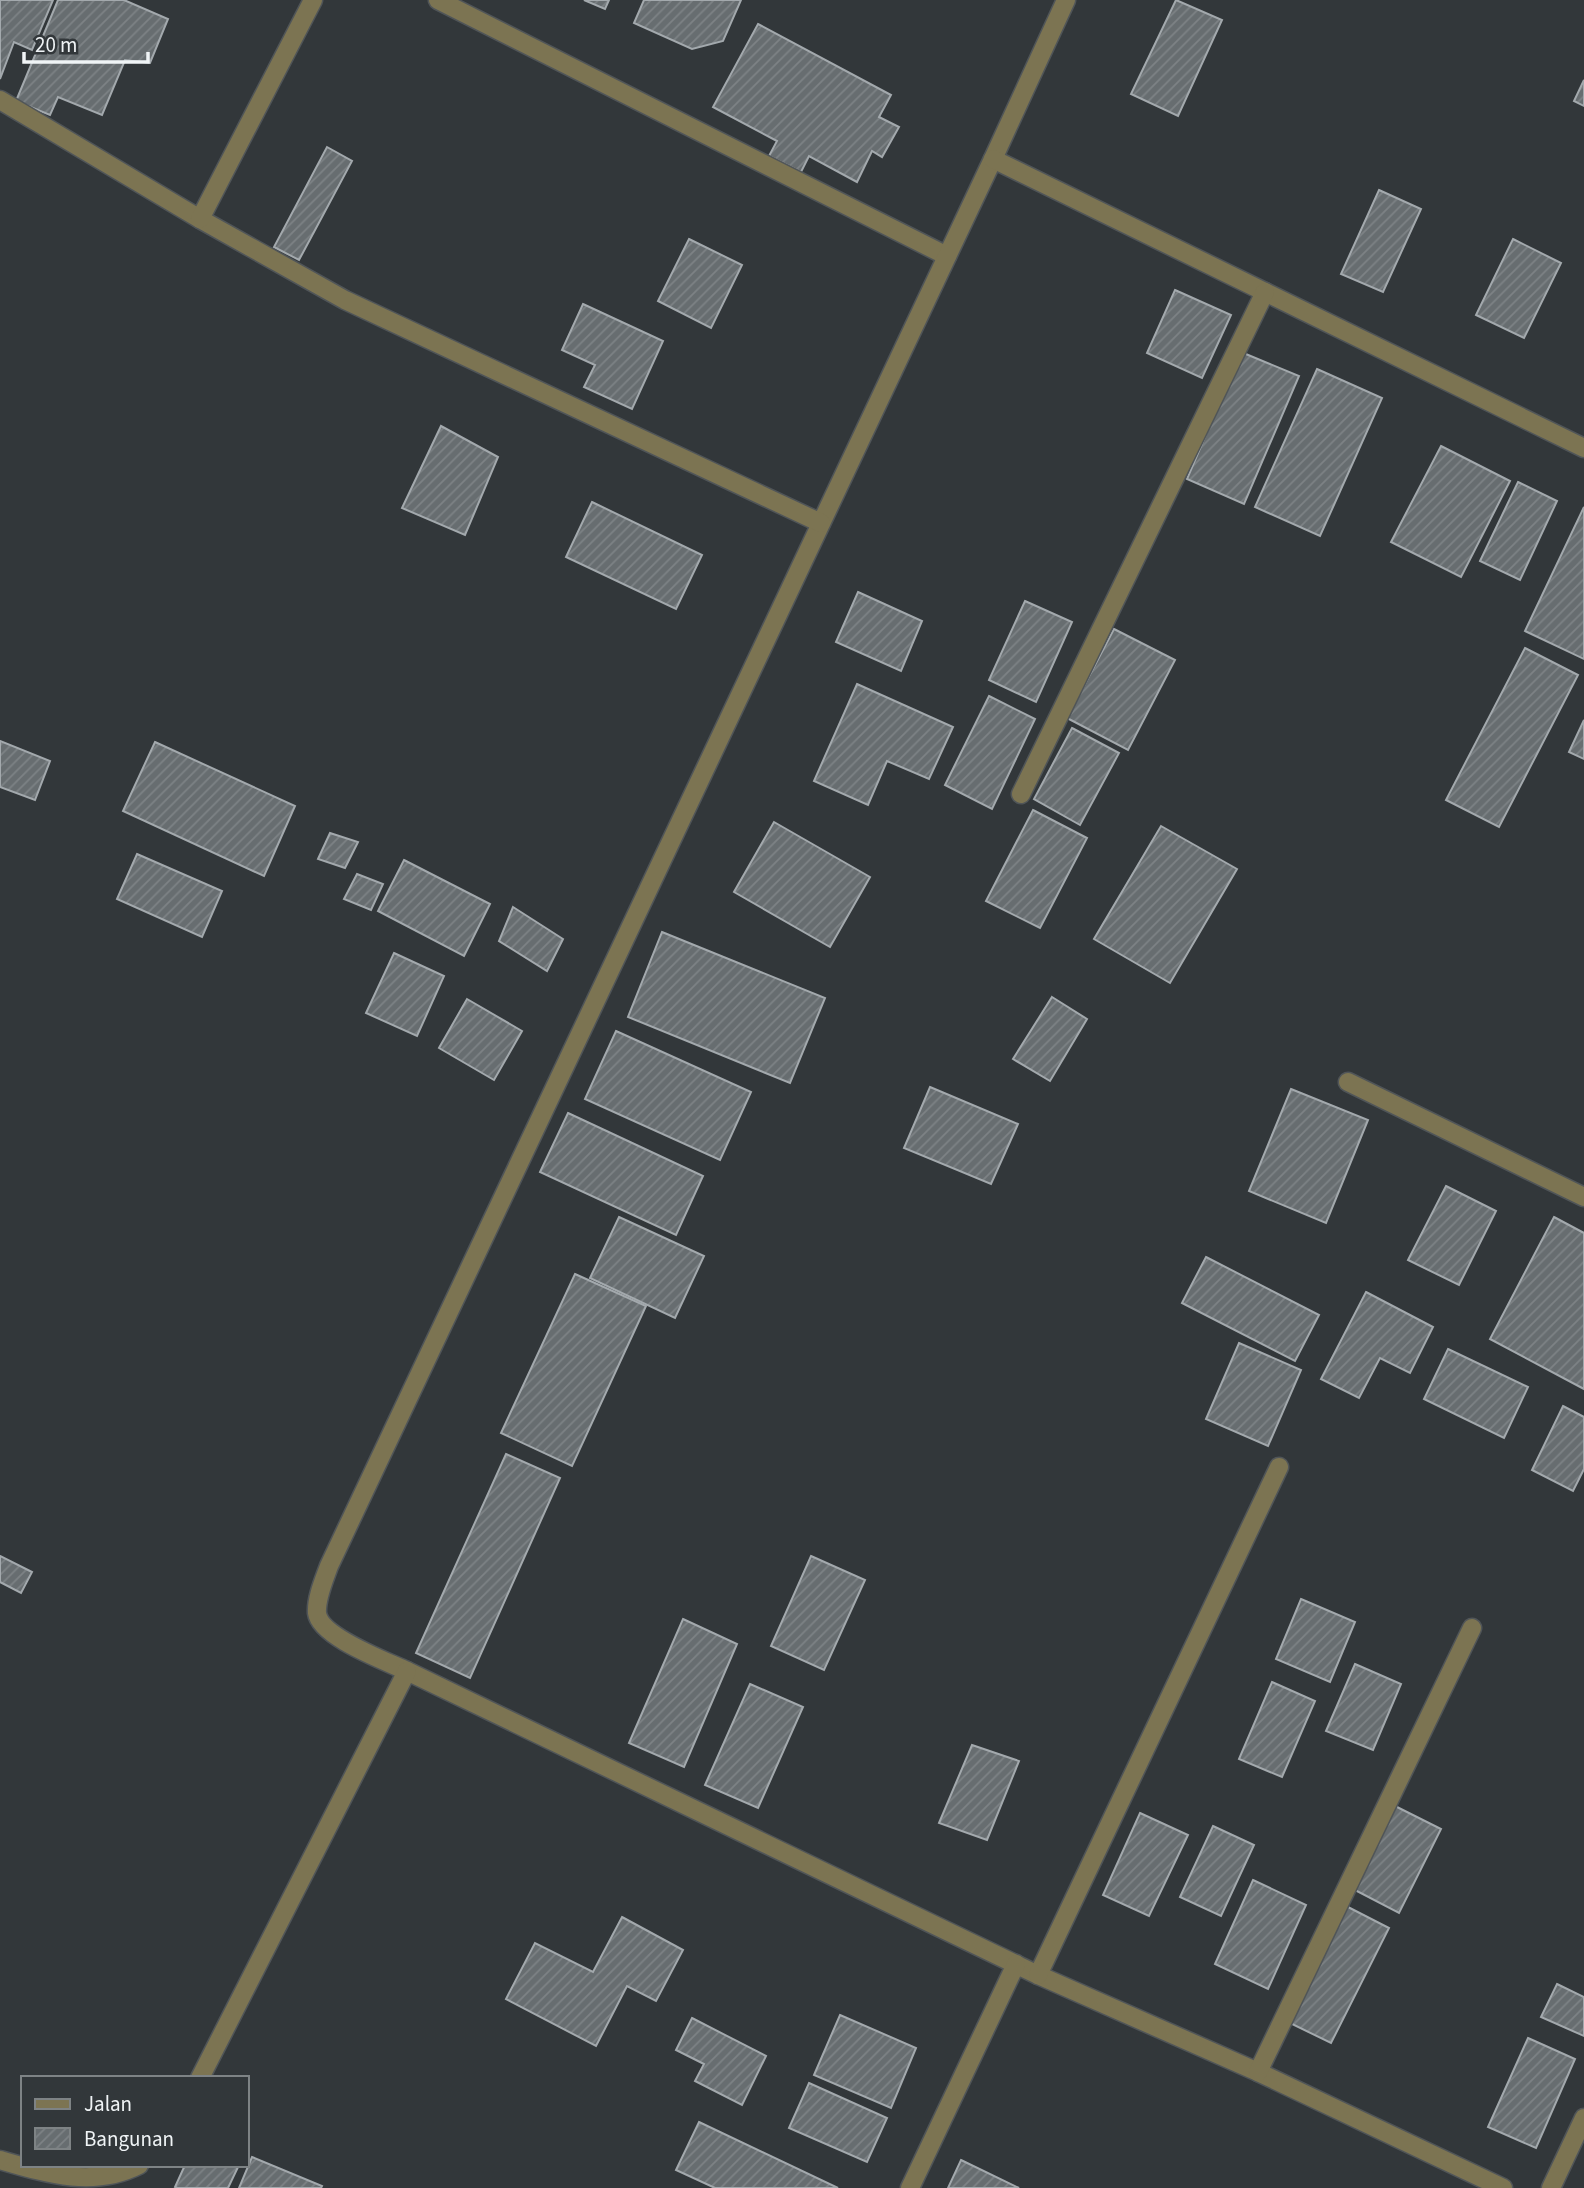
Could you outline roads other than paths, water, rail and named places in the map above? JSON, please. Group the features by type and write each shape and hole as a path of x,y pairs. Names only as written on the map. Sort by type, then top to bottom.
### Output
{"street":[{"path":"200,219 313,0"},
{"path":"438,0 947,256"},
{"path":"1066,0 329,1566 317,1611 320,1623 337,1637 1038,1975 1258,2073 1503,2188"},
{"path":"0,100 200,219 345,300 821,523"},
{"path":"993,159 1584,448"},
{"path":"1021,794 1265,292"},
{"path":"1348,1082 1584,1196"},
{"path":"1038,1975 1279,1467"},
{"path":"1258,2073 1472,1628"},
{"path":"201,2076 407,1671"},
{"path":"910,2188 1016,1964"},
{"path":"1551,2188 1584,2118"},
{"path":"0,2160 21,2166"},
{"path":"23,2167 75,2183 99,2183 116,2178 135,2167"}]}
